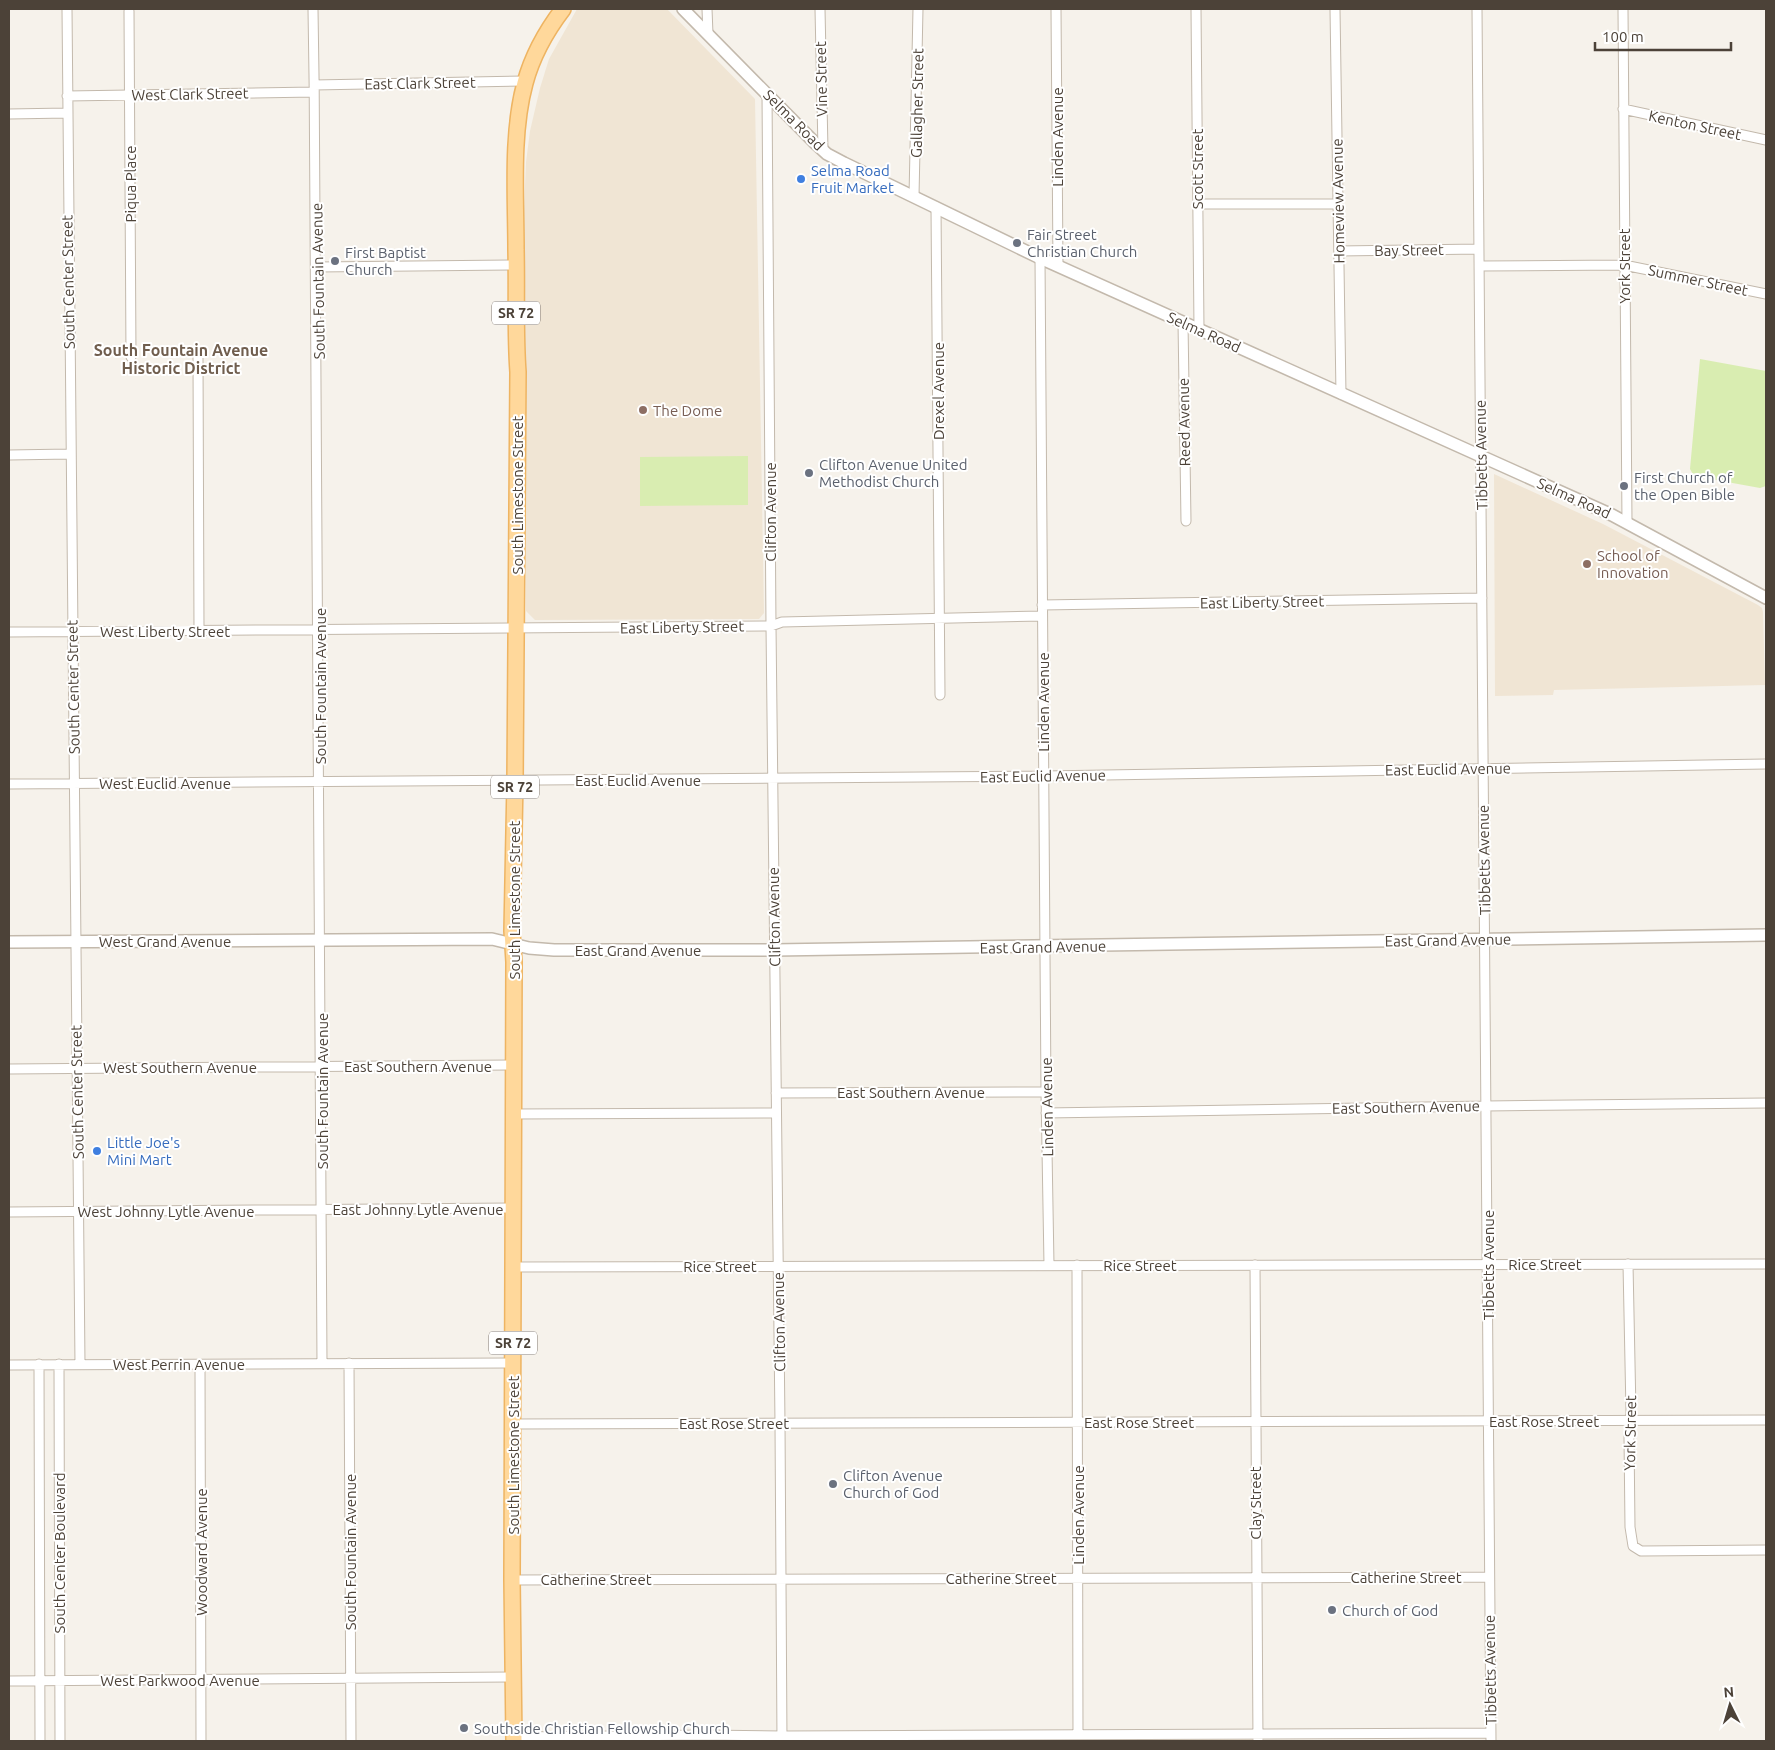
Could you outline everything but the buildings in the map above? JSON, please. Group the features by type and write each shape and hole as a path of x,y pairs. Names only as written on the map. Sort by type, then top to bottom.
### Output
{"main road":[{"name":"South Limestone Street","path":"514,1739 512,1580 513,945 518,121 525,81 534,58 550,27 564,9"}],"street":[{"name":"South Center Street","path":"67,9 66,96 80,1364"},
{"name":"South Fountain Avenue","path":"313,9 320,630 322,1363"},
{"name":"Selma Road","path":"683,9 823,150 844,163 1040,258 1627,523 1766,598"},
{"path":"707,9 708,34"},
{"name":"Vine Street","path":"820,9 823,150"},
{"name":"Gallagher Street","path":"914,196 918,9"},
{"name":"Linden Avenue","path":"1056,9 1058,266"},
{"name":"Scott Street","path":"1196,9 1199,329"},
{"name":"Homeview Avenue","path":"1335,9 1341,394"},
{"name":"Tibbetts Avenue","path":"1477,9 1491,1737"},
{"name":"York Street","path":"1623,9 1627,523"},
{"name":"Piqua Place","path":"129,11 132,358"},
{"name":"East Clark Street","path":"314,89 525,81"},
{"name":"West Clark Street","path":"66,96 314,89"},
{"name":"Clifton Avenue","path":"767,94 782,1738"},
{"name":"Kenton Street","path":"1623,109 1766,140"},
{"path":"9,114 67,114"},
{"path":"1197,204 1338,204"},
{"name":"Drexel Avenue","path":"936,207 940,695"},
{"name":"Bay Street","path":"1339,251 1479,249"},
{"name":"Linden Avenue","path":"1040,258 1046,1113 1049,1266"},
{"path":"317,267 517,265"},
{"name":"Summer Street","path":"1479,266 1624,265 1766,294"},
{"name":"Reed Avenue","path":"1183,322 1186,521"},
{"path":"198,357 199,630"},
{"path":"9,455 70,454"},
{"name":"East Liberty Street","path":"1042,605 1482,598"},
{"name":"East Liberty Street","path":"320,630 771,626 782,622 1042,616"},
{"name":"West Liberty Street","path":"9,632 320,630"},
{"name":"East Euclid Avenue","path":"320,782 1044,776 1766,764"},
{"name":"West Euclid Avenue","path":"9,784 320,782"},
{"name":"East Grand Avenue","path":"321,940 492,939 529,948 554,950 774,950 1766,935"},
{"name":"West Grand Avenue","path":"9,942 321,940"},
{"name":"East Southern Avenue","path":"322,1066 514,1065"},
{"name":"West Southern Avenue","path":"9,1069 322,1066"},
{"name":"East Southern Avenue","path":"776,1093 1046,1092"},
{"name":"East Southern Avenue","path":"1046,1113 1766,1103"},
{"path":"514,1114 776,1113"},
{"name":"East Johnny Lytle Avenue","path":"322,1210 513,1208"},
{"name":"West Johnny Lytle Avenue","path":"9,1212 322,1210"},
{"name":"York Street","path":"1628,1264 1629,1489 1632,1542 1641,1551 1766,1550"},
{"name":"Rice Street","path":"513,1267 1766,1264"},
{"name":"Linden Avenue","path":"1077,1265 1078,1734"},
{"name":"Clay Street","path":"1255,1265 1258,1737"},
{"name":"South Fountain Avenue","path":"350,1363 351,1741"},
{"name":"West Perrin Avenue","path":"9,1365 513,1363"},
{"name":"South Center Boulevard","path":"39,1364 40,1741"},
{"name":"South Center Boulevard","path":"59,1364 60,1741"},
{"name":"Woodward Avenue","path":"200,1364 201,1741"},
{"name":"East Rose Street","path":"513,1424 1766,1420"},
{"name":"Catherine Street","path":"512,1580 1489,1577"},
{"name":"West Parkwood Avenue","path":"9,1680 514,1677"},
{"path":"514,1739 704,1734 782,1738 1078,1734 1258,1737 1491,1737"}],"shaded area":[{"name":"The Dome","path":"577,9 667,9 755,99 764,613 759,619 535,620 526,611 524,209 526,162 530,131 549,59"},
{"name":"School of Innovation","path":"1494,474 1603,524 1762,608 1765,685 1554,690 1553,695 1495,696"},
{"path":"1258,1734 1258,1741 866,1741 866,1735"}],"green space":[{"path":"1700,359 1766,371 1766,486 1760,488 1694,476 1690,469"},
{"path":"748,456 748,505 640,506 640,457"}],"place":[{"name":"Selma Road Fruit Market","path":"801,179"},
{"name":"Fair Street Christian Church","path":"1017,243"},
{"name":"First Baptist Church","path":"335,261"},
{"name":"The Dome","path":"643,410"},
{"name":"Clifton Avenue United Methodist Church","path":"809,473"},
{"name":"First Church of the Open Bible","path":"1624,486"},
{"name":"School of Innovation","path":"1587,564"},
{"name":"Little Joe's Mini Mart","path":"97,1151"},
{"name":"Clifton Avenue Church of God","path":"833,1484"},
{"name":"Church of God","path":"1332,1610"},
{"name":"Southside Christian Fellowship Church","path":"464,1728"}],"district":[{"name":"South Fountain Avenue Historic District","path":"181,359"}]}
